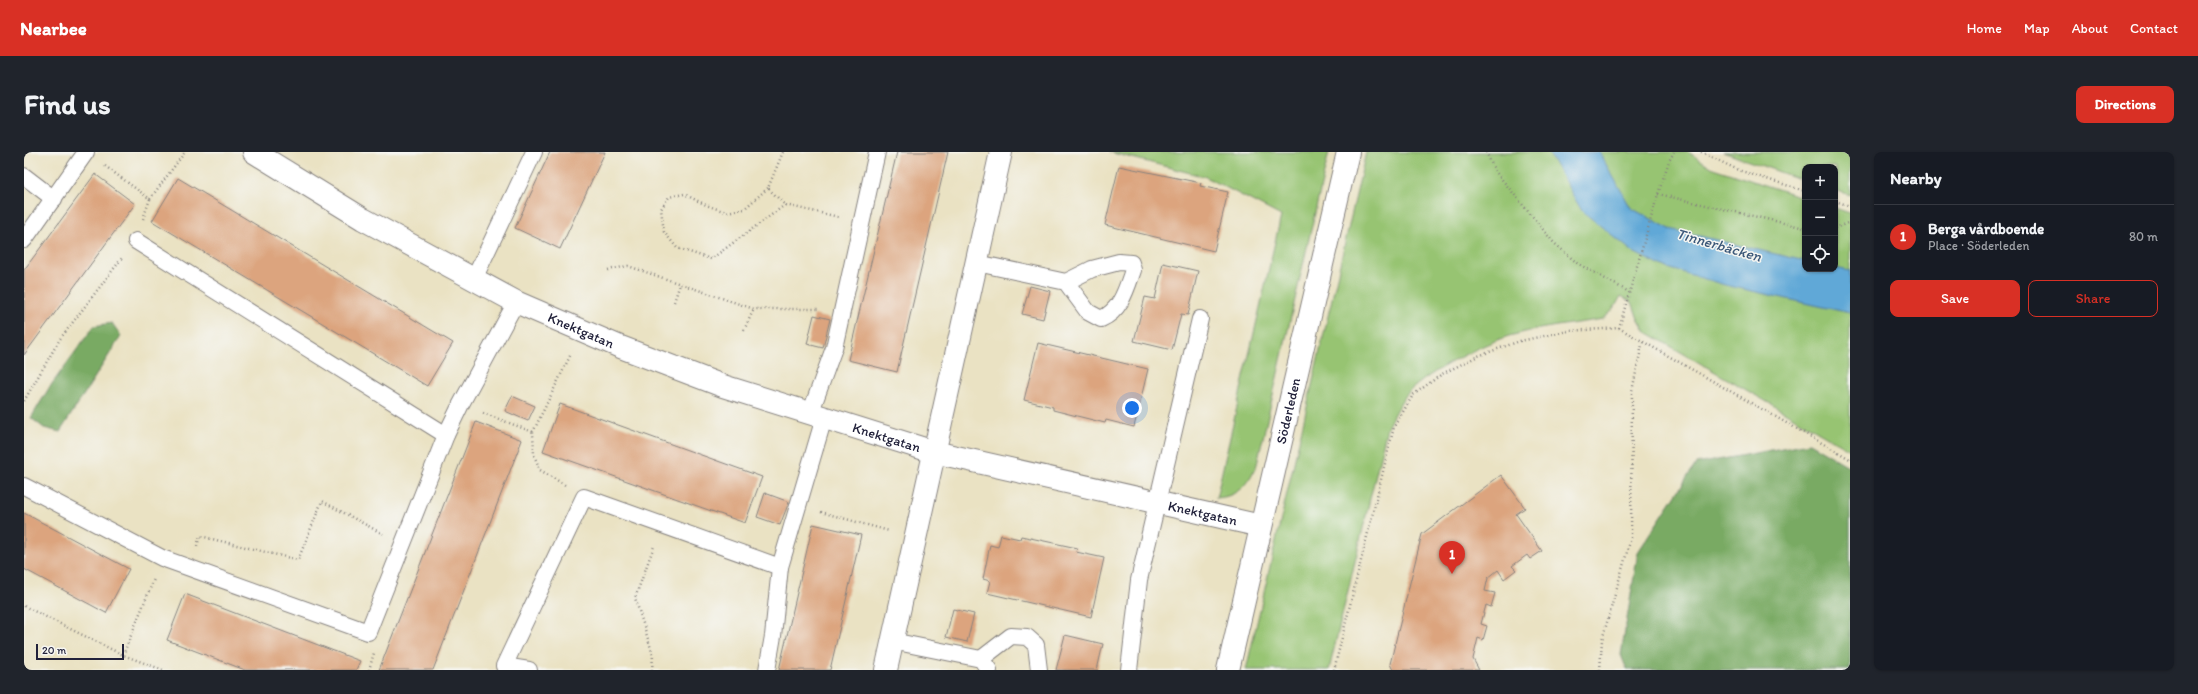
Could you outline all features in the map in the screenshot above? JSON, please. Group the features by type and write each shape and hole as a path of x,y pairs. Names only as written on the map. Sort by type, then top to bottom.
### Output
{"street":[{"name":"Knektgatan","path":"255,152 363,219 516,302 582,331 723,386 934,452 1261,526"},
{"name":"Knektgatan","path":"886,670 1001,152"},
{"name":"Söderleden","path":"1228,670 1348,152"}],"lane":[{"path":"24,240 86,152"},
{"path":"473,280 534,152"},
{"path":"767,670 773,636 780,567 799,506 817,416 834,348 877,152"},
{"path":"24,176 54,199"},
{"path":"136,241 446,435"},
{"path":"977,263 1066,282"},
{"path":"24,486 162,558 368,632 446,435 516,302"},
{"path":"1128,670 1139,580 1200,319"},
{"path":"529,670 504,666 584,497 780,567"},
{"path":"892,641 985,665 1011,636 1027,637 1036,646 1039,670"}],"path":[{"path":"24,401 60,339 136,241 150,199 185,152"},
{"path":"783,152 768,188 744,209 726,212 706,206 684,194 668,197 661,209 664,232 677,248 711,259 785,205"},
{"path":"1486,152 1495,171 1554,243 1577,263 1629,292"},
{"path":"1619,328 1658,194 1669,161 1674,152"},
{"path":"1701,152 1738,170 1802,191"},
{"path":"99,161 150,199"},
{"path":"768,188 785,205 861,222"},
{"path":"1658,194 1802,227"},
{"path":"1838,202 1850,206"},
{"path":"1838,227 1850,222"},
{"path":"608,270 628,266 754,309 842,309"},
{"path":"674,302 680,284"},
{"path":"744,330 754,309"},
{"path":"1334,670 1394,427 1412,395 1442,374 1478,356 1520,341 1568,331 1619,328 1643,340 1850,459"},
{"path":"582,331 532,432 534,455 540,470 584,497"},
{"path":"1600,670 1602,640 1631,538 1632,391 1643,340"},
{"path":"461,404 532,432"},
{"path":"188,567 200,536 298,560 322,501 403,544"},
{"path":"799,506 893,533"},
{"path":"652,670 653,655 635,598 661,525"},
{"path":"123,655 162,558"},
{"path":"24,606 123,655 163,670"},
{"path":"151,666 154,670"}],"green space":[{"path":"1109,152 1329,152 1257,464 1242,488 1231,495 1216,498 1281,216 1206,177"},
{"path":"1366,152 1688,152 1713,168 1802,197 1802,272 1838,272 1838,209 1850,213 1850,450 1646,332 1638,319 1632,302 1621,296 1613,310 1603,319 1535,330 1502,338 1458,358 1418,384 1402,400 1394,414 1387,428 1329,670 1246,670"},
{"path":"1723,152 1850,152 1850,195 1838,191 1838,164 1802,164 1802,180"},
{"path":"112,323 121,336 60,432 44,428 31,418 49,388 94,326"},
{"path":"1809,443 1850,467 1850,670 1627,670 1621,655 1638,552 1696,464"}],"water":[{"name":"Tinnerbäcken","path":"1548,152 1599,152 1631,208 1670,229 1802,260 1802,272 1838,272 1838,269 1850,271 1850,313 1725,285 1661,266 1633,252 1582,211"}],"building":[{"path":"550,152 605,152 560,249 515,228"},
{"path":"897,152 948,152 897,372 848,360"},
{"path":"1119,166 1201,183 1200,186 1228,192 1214,251 1105,225"},
{"path":"95,174 135,204 24,355 24,270"},
{"path":"178,178 453,343 427,386 152,221"},
{"path":"1163,263 1198,271 1188,315 1181,314 1172,350 1134,341 1145,297 1155,299"},
{"path":"1030,286 1050,291 1043,319 1022,314"},
{"path":"814,315 830,319 823,348 807,344"},
{"path":"1038,343 1148,369 1134,427 1106,420 1105,423 1053,410 1053,407 1024,400"},
{"path":"512,396 535,406 528,421 505,411"},
{"path":"560,404 762,477 745,523 543,451"},
{"path":"476,422 522,440 433,670 379,670"},
{"path":"1501,475 1525,508 1516,514 1542,551 1530,559 1527,555 1512,566 1516,570 1504,579 1498,570 1488,578 1485,591 1495,593 1491,607 1486,605 1481,624 1487,626 1483,640 1478,638 1473,659 1479,670 1393,670 1390,664 1422,534"},
{"path":"765,493 789,502 780,525 757,517"},
{"path":"24,513 129,569 106,613 24,569"},
{"path":"813,524 861,535 830,670 779,670"},
{"path":"1001,535 1020,539 1021,536 1077,548 1076,552 1104,558 1091,617 987,593 990,581 983,579 990,545 998,547"},
{"path":"185,594 360,661 356,670 245,670 167,640"},
{"path":"953,609 974,614 967,642 946,637"},
{"path":"1065,635 1103,644 1097,670 1056,670"}],"place":[{"name":"Berga vårdboende","path":"1452,574"}]}
